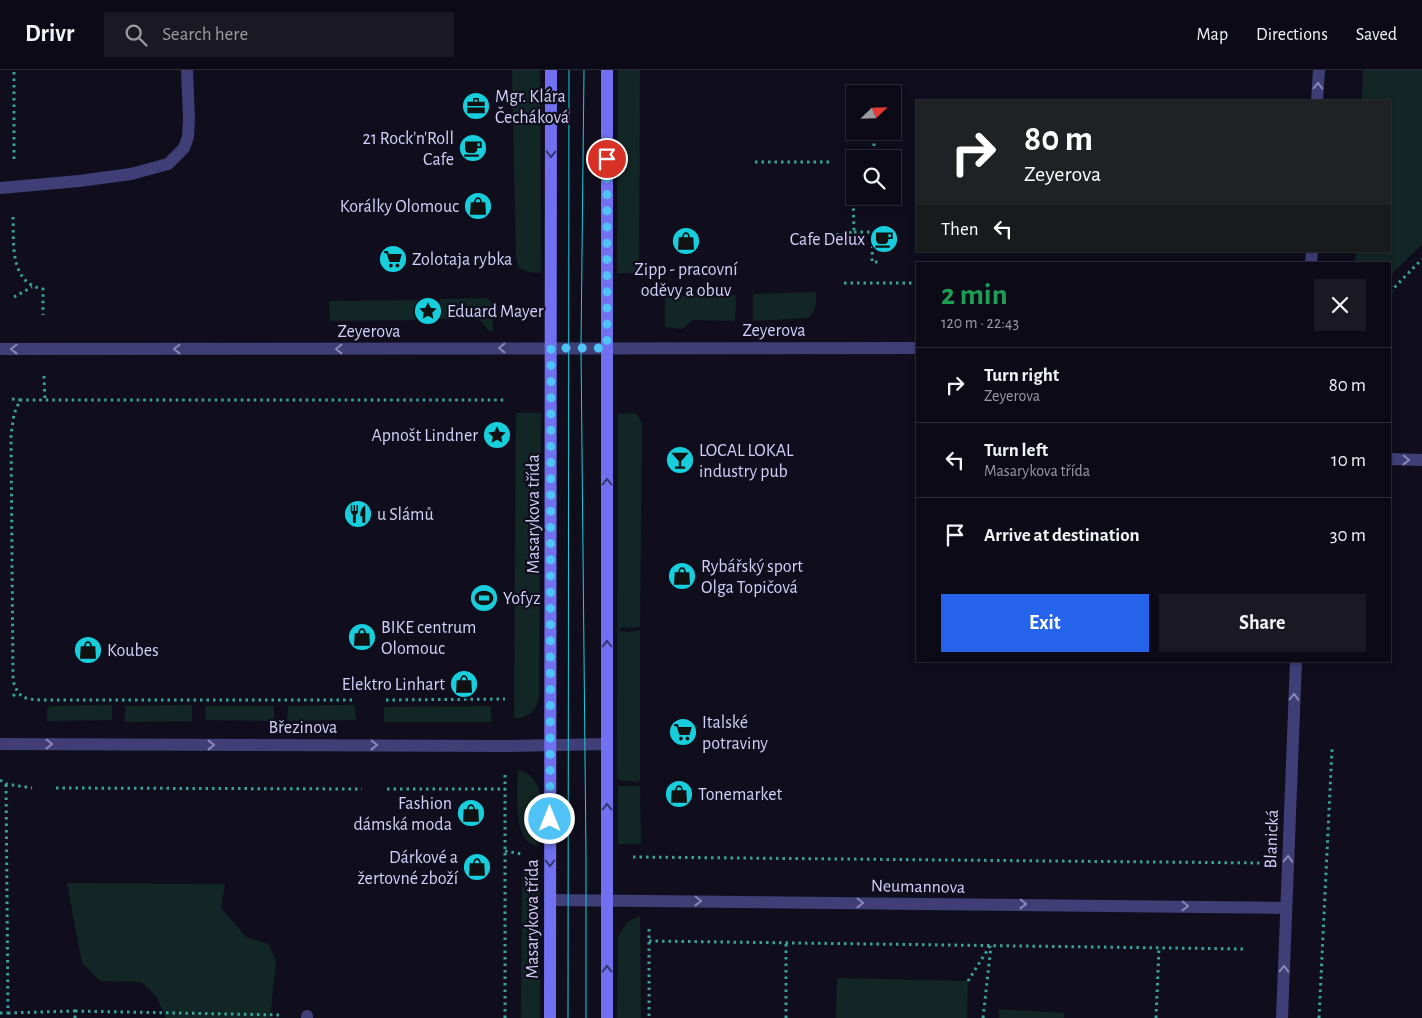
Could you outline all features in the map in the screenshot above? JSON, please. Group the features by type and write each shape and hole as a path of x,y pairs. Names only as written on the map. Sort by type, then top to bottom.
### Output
{"street":[{"path":"0,188 131,174 168,164 184,148 188,137 187,70"},
{"name":"Masarykova třída","path":"550,1018 551,70"},
{"path":"606,1018 607,70"},
{"path":"1317,100 1319,70"},
{"name":"Zeyerova","path":"0,349 916,348"},
{"path":"1391,459 1422,460"},
{"name":"Blanická","path":"1282,1018 1296,662"},
{"name":"Březinova","path":"0,744 607,744"},
{"name":"Neumannova","path":"550,900 1286,908"}],"path":[{"path":"14,70 14,165"},
{"path":"755,162 831,162"},
{"path":"853,205 854,232"},
{"path":"13,217 15,259 19,273 32,288"},
{"path":"830,236 854,232 873,232 872,262 878,262"},
{"path":"1391,291 1422,259"},
{"path":"844,283 916,283"},
{"path":"14,297 32,288 43,289 43,315"},
{"path":"44,373 45,400"},
{"path":"12,399 505,400"},
{"path":"20,400 14,414 11,435 13,680 18,692 25,698 42,700 352,700"},
{"path":"13,696 18,692"},
{"path":"386,700 505,699"},
{"path":"1319,1018 1332,749"},
{"path":"505,766 505,1018"},
{"path":"0,780 6,784 32,788"},
{"path":"6,784 8,1013"},
{"path":"56,788 362,789"},
{"path":"386,789 505,789"},
{"path":"626,857 1288,863"},
{"path":"649,900 649,1018"},
{"path":"649,941 1244,948"},
{"path":"786,943 786,1018"},
{"path":"968,981 991,946"},
{"path":"983,1018 991,946"},
{"path":"1156,1018 1159,948"},
{"path":"75,1011 75,1018"},
{"path":"0,1013 75,1011 307,1017"}],"green space":[{"path":"512,70 540,70 541,273 529,272 519,268 516,257"},
{"path":"618,70 640,70 639,273 617,273"},
{"path":"1363,70 1422,70 1422,244 1391,275 1391,262 1355,262 1356,252 1391,252 1391,100 1362,100"},
{"path":"816,292 813,313 808,318 753,321 753,294"},
{"path":"736,295 735,321 693,320 682,329 665,327 665,296"},
{"path":"486,298 492,302 493,332 488,330 479,319 439,319 440,299"},
{"path":"426,300 427,320 330,321 329,301"},
{"path":"516,413 541,413 539,698 536,707 531,713 524,717 514,718"},
{"path":"634,413 638,415 642,424 640,627 620,628 619,631 640,630 640,780 637,782 617,780 618,414"},
{"path":"112,705 112,720 47,721 47,708 51,706"},
{"path":"192,705 192,721 125,722 125,706"},
{"path":"355,705 356,720 287,721 288,706"},
{"path":"205,706 274,706 274,721 206,720"},
{"path":"491,706 491,722 384,722 384,707"},
{"path":"518,770 531,776 539,789 539,846 530,843 520,827 517,802"},
{"path":"618,786 640,786 641,844 618,844"},
{"path":"533,868 540,869 540,1018 521,1018 522,878 525,873"},
{"path":"67,883 225,884 221,908 246,937 269,944 276,962 270,1018 166,1018 156,996 141,982 100,981 82,963"},
{"path":"640,916 641,1018 617,1018 618,937 627,922"},
{"path":"837,978 968,981 967,1018 836,1018"},
{"path":"999,1009 1065,1013 1064,1018 999,1018"}],"tram line":[{"path":"568,1018 569,70"},
{"path":"584,70 581,348 586,1018"}],"place":[{"name":"Mgr. Klára Čecháková","path":"476,106"},
{"name":"21 Rock'n'Roll Cafe","path":"473,148"},
{"name":"Korálky Olomouc","path":"478,206"},
{"name":"Cafe Delux","path":"884,239"},
{"name":"Zipp - pracovní oděvy a obuv","path":"686,241"},
{"name":"Zolotaja rybka","path":"393,259"},
{"name":"Eduard Mayer","path":"428,311"},
{"name":"Apnošt Lindner","path":"497,435"},
{"name":"LOCAL LOKAL industry pub","path":"680,460"},
{"name":"u Slámů","path":"358,514"},
{"name":"Rybářský sport Olga Topičová","path":"682,576"},
{"name":"Yofyz","path":"484,598"},
{"name":"BIKE centrum Olomouc","path":"362,637"},
{"name":"Koubes","path":"88,650"},
{"name":"Elektro Linhart","path":"464,684"},
{"name":"Italské potraviny","path":"683,732"},
{"name":"Tonemarket","path":"679,794"},
{"name":"Fashion dámská moda","path":"471,813"},
{"name":"Dárkové a žertovné zboží","path":"477,867"}],"route":[{"path":"550,819 551,348 607,348 607,159"}]}
